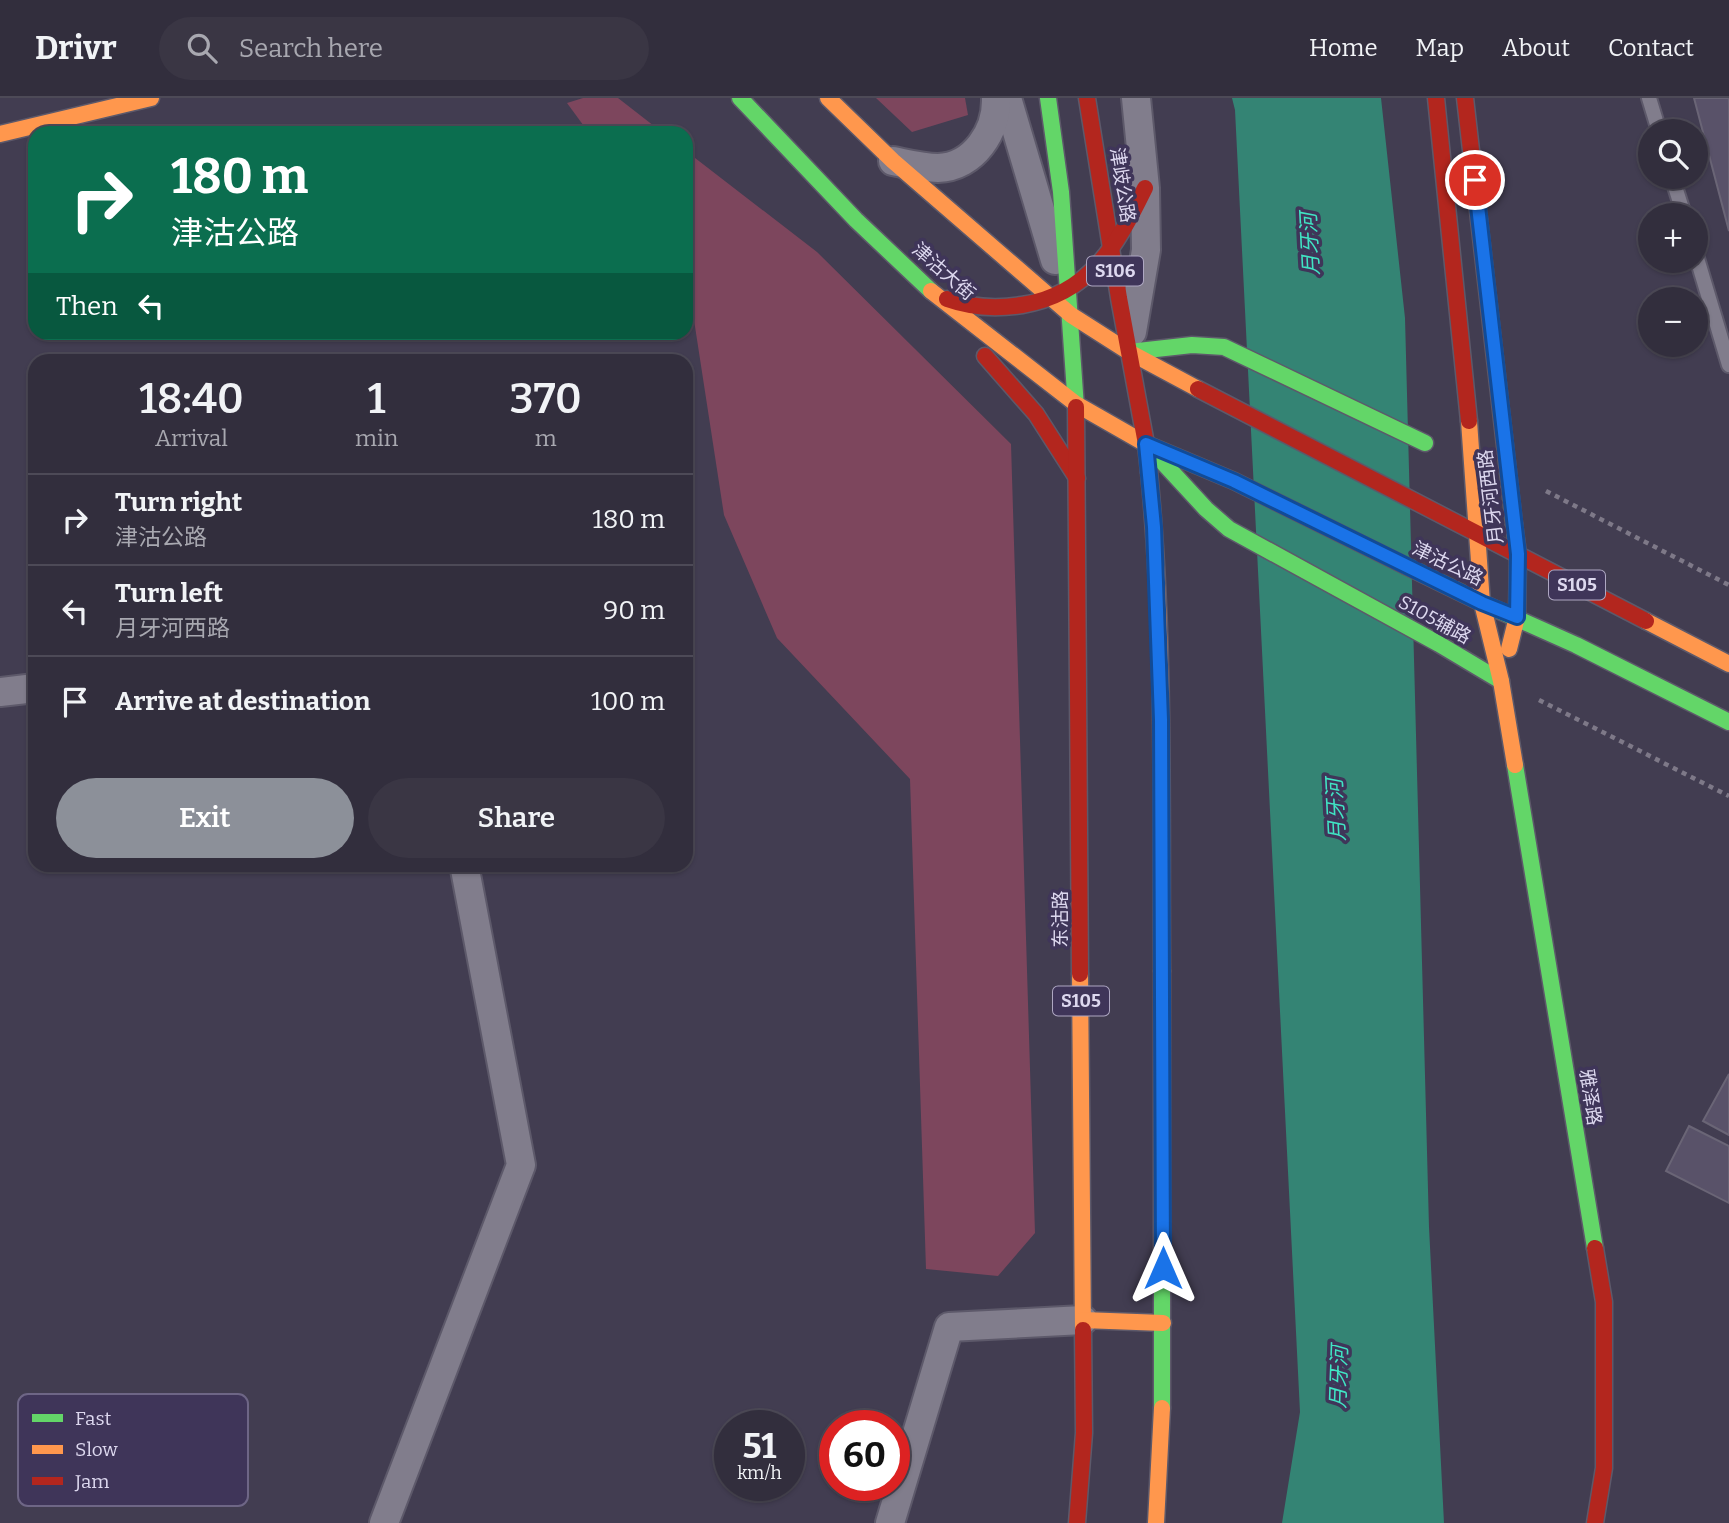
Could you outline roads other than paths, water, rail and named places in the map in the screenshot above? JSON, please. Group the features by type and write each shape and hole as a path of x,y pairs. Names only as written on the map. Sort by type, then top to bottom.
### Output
{"main road":[{"path":"34,126 151,98"},
{"name":"津沽大街","path":"740,98 856,219 935,294 1076,404 1146,444"},
{"path":"828,98 893,161 1062,307 1129,352 1192,345 1224,347 1425,443"},
{"name":"S106","path":"1048,98 1061,192 1062,307"},
{"name":"津歧公路","path":"1087,98 1146,444"},
{"name":"月牙河西路","path":"1436,98 1473,464 1482,603 1501,681"},
{"name":"月牙河西路","path":"1465,98 1518,554 1517,617 1501,681"},
{"path":"0,134 28,127"},
{"path":"893,161 989,267"},
{"path":"935,294 976,308 1032,310 1062,307 1111,249 1145,188"},
{"path":"1013,291 1032,310"},
{"path":"935,294 1040,419 1062,450 1078,480"},
{"path":"1062,307 1074,359 1118,428 1125,449"},
{"name":"东沽路","path":"1062,307 1074,359 1078,480 1084,1433 1077,1523"},
{"name":"津沽公路","path":"1129,352 1239,412 1478,532 1729,664"},
{"path":"1146,444 1154,527 1161,720 1163,1323 1162,1434 1156,1523"},
{"name":"津沽公路","path":"1146,444 1234,481 1482,603 1635,673 1729,722"},
{"name":"S105辅路","path":"1146,444 1206,509 1229,529 1501,681"},
{"path":"1133,469 1154,527"},
{"name":"雅泽路","path":"1501,681 1604,1302 1604,1468 1595,1523"},
{"path":"1083,1320 1163,1323"}],"street":[{"path":"893,161 940,168 976,153 989,134 996,114 996,98"},
{"path":"1007,98 1062,307"},
{"path":"1129,352 1146,250 1145,188 1136,98"},
{"path":"0,692 28,689"},
{"path":"384,1523 521,1165 466,872"},
{"path":"890,1523 949,1328 1083,1320"}],"lane":[{"path":"1649,98 1655,119"},
{"path":"1701,273 1729,365"}],"water":[{"name":"月牙河","path":"1232,98 1381,98 1405,318 1429,1227 1444,1523 1282,1523 1300,1412 1235,110"}]}
